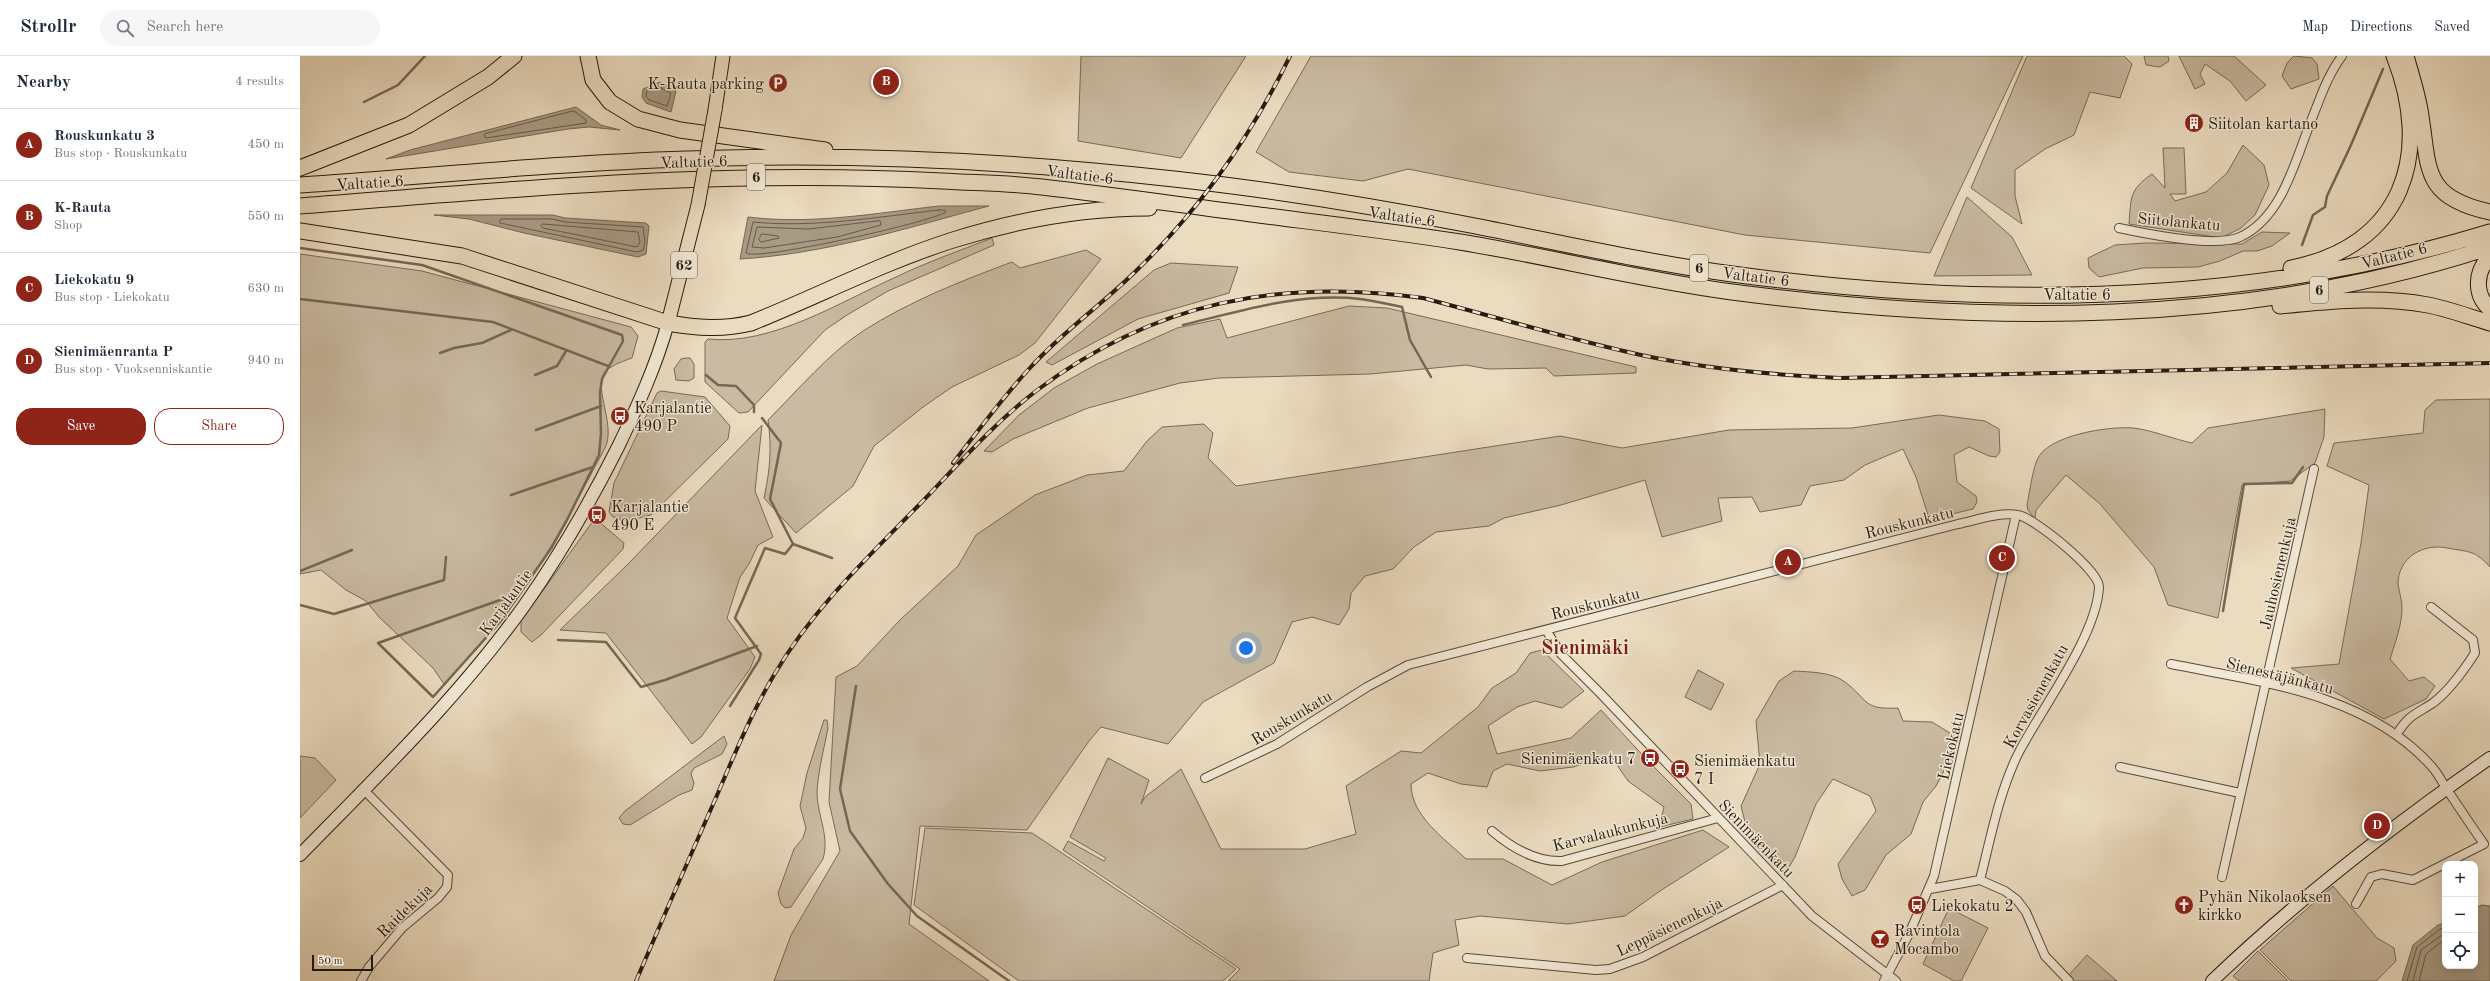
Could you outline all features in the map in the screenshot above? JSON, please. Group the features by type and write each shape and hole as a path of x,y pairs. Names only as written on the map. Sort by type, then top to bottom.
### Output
{"highway":[{"path":"300,168 409,126 488,77 514,56"},
{"path":"588,56 593,80 610,102 638,119 680,130 884,158"},
{"path":"2106,295 2244,277 2301,266 2331,257 2369,232 2385,215 2397,196 2405,179 2409,161 2412,131 2408,102 2394,56"},
{"path":"2406,56 2420,109 2428,169 2446,194 2473,208 2490,212"},
{"name":"Valtatie 6","path":"300,185 689,159 884,158 1045,167 1242,187 1396,211 1670,264 1730,274 1916,293 2106,295 2189,290 2272,281 2412,253 2490,232"},
{"name":"Valtatie 6","path":"300,206 608,182 688,178 810,176 1036,186 1462,242 1637,277 1728,292 1824,303 1906,309 2069,312 2147,311 2214,304 2328,289 2423,267 2490,247"},
{"path":"300,231 462,256 668,324 698,328 729,329 751,323 897,261 952,241 1000,226 1061,214 1131,208 1210,208"},
{"path":"2490,257 2480,272 2478,282 2483,301 2490,309"},
{"path":"2214,304 2255,309 2336,300 2396,301 2444,308 2490,322"}],"main road":[{"name":"62","path":"668,324 698,205 723,56"},
{"name":"Karjalantie","path":"300,855 364,790 441,707 496,643 556,558 580,520 648,383 668,324"},
{"path":"2212,981 2314,889 2490,758"}],"street":[{"name":"Siitolankatu","path":"2120,228 2201,240 2238,238 2253,230 2265,218 2287,182 2326,82 2342,56"},
{"name":"Jauhosienenkuja","path":"2222,877 2240,793 2267,684 2314,469"},
{"name":"Rouskunkatu","path":"1204,778 1272,746 1367,687 1408,665 1958,524 1992,516 2016,514"},
{"name":"Korvasienenkatu","path":"1980,880 2007,780 2019,753 2087,632 2095,609 2100,585 2097,577 2089,568 2069,551 2026,517 2016,514"},
{"name":"Liekokatu","path":"1886,978 1930,889 1948,819 2016,514"},
{"path":"2396,735 2407,719 2433,702 2448,688 2475,653 2473,640 2431,608"},
{"name":"Sienimäenkatu","path":"1546,630 1561,654 1817,920 1886,978 1896,981"},
{"name":"Sienestäjänkatu","path":"2171,664 2316,696 2336,704 2396,735 2434,769 2487,843"},
{"path":"2120,767 2240,793"},
{"name":"Raidekuja","path":"361,981 369,967 402,928 438,898 447,887 448,875 364,790"},
{"name":"Karvalaukunkuja","path":"1492,831 1504,841 1528,855 1553,861 1562,861 1718,818"},
{"path":"2356,904 2371,877 2382,874 2413,880 2487,843"},
{"path":"1930,889 1980,880 2005,891 2017,900 2026,912 2044,956 2069,981"},
{"name":"Leppäsienenkuja","path":"1467,958 1596,970 1610,969 1643,957 1783,885"}],"shaded area":[{"path":"1081,56 1246,56 1181,158 1078,141"},
{"path":"1311,56 2023,56 1930,253 1745,235 1408,169 1363,181 1289,172 1256,152"},
{"path":"2027,56 2124,56 2132,64 2120,98 2090,92 2074,135 2045,149 2015,170 2015,196 2022,224 1971,188"},
{"path":"2144,56 2168,56 2169,61 2160,67 2146,65"},
{"path":"2179,56 2234,56 2266,85 2246,101 2230,81 2205,64 2200,74 2205,84 2195,89"},
{"path":"2294,56 2312,58 2317,64 2319,79 2291,89 2282,76 2287,63"},
{"path":"2243,145 2264,165 2269,185 2255,215 2241,228 2221,238 2129,224 2133,195 2135,190 2144,180 2152,174 2165,188 2163,148 2184,148 2186,194 2170,194 2175,201 2206,192 2227,173"},
{"path":"1967,197 2012,237 2032,275 1934,276"},
{"path":"2262,232 2290,233 2272,246 2257,251 2243,251 2220,261 2198,267 2143,268 2099,277 2089,268 2088,258 2115,245 2146,243 2242,244"},
{"path":"992,238 994,245 888,291 825,330 748,412 739,413 705,382 705,342 708,339 732,339 756,336 780,329 805,320 919,266"},
{"path":"1086,250 1101,259 1035,343 1019,355 952,387 923,407 874,446 853,486 796,533 764,498 770,459 768,420 826,361 850,340 881,320 917,301 993,269 1012,262 1020,268"},
{"path":"300,254 422,271 631,327 638,336 632,358 613,366 607,370 603,376 601,384 608,428 608,438 605,448 569,515 516,601 501,621 444,684 433,668 379,617 366,601 346,590 321,570 300,574"},
{"path":"1171,263 1238,267 1229,293 1138,319 1052,365 1046,362 1154,270"},
{"path":"1349,306 1387,308 1636,367 1636,373 1554,376 1546,368 1488,369 1466,365 1370,374 1219,378 1180,383 1088,408 1013,439 992,452 984,451 1019,415 1054,388 1097,364 1177,328 1220,319 1227,338"},
{"path":"690,358 694,364 694,378 689,381 676,380 674,369 681,359"},
{"path":"661,391 705,397 730,426 728,439 651,515 626,521 613,517 609,512 614,483 657,393"},
{"path":"2490,399 2490,567 2480,557 2471,553 2438,547 2421,550 2407,559 2402,566 2398,584 2402,614 2398,634 2390,659 2409,681 2424,677 2435,686 2426,699 2384,719 2291,668 2339,664 2361,543 2369,485 2327,466 2334,443 2423,433 2425,410 2436,400"},
{"path":"2325,409 2324,437 2315,463 2290,481 2242,485 2218,618 2168,605 2154,567 2100,504 2066,475 2036,510 2035,519 2028,510 2027,505 2032,476 2037,460 2043,451 2065,438 2095,431 2133,428 2192,443 2208,428"},
{"path":"1939,415 1985,421 1999,429 2000,452 1996,457 1989,456 1969,447 1954,455 1957,482 1976,496 1977,502 1973,509 1935,518 1928,515 1916,477 1903,449 1865,465 1844,480 1810,486 1801,505 1760,512 1752,497 1718,498 1722,521 1662,537 1645,480 1561,505 1504,518 1489,526 1436,532 1414,547 1393,569 1365,576 1351,593 1349,609 1339,625 1312,617 1292,622 1274,663 1203,702 1168,744 1101,727 1089,741 1027,830 920,826 909,924 989,981 774,981 791,935 840,851 829,802 836,677 857,666 900,620 958,566 976,535 1035,495 1087,475 1124,471 1147,441 1162,427 1204,424 1213,433 1208,458 1236,486 1560,436 1622,448 1729,430 1852,428"},
{"path":"762,425 755,491 773,537 758,545 749,564 740,577 727,618 755,657 750,669 701,737 692,744 606,633 560,630 628,564"},
{"path":"593,521 598,521 624,543 623,549 541,635 532,642 521,632 521,621"},
{"path":"1542,650 1584,691 1562,708 1535,701 1517,707 1488,726 1497,754 1571,738 1601,710 1648,761 1691,804 1693,819 1655,828 1661,820 1664,807 1628,781 1611,756 1573,767 1540,771 1507,764 1493,771 1487,787 1461,784 1428,773 1411,784 1412,796 1416,806 1430,826 1466,859 1503,859 1552,885 1602,862 1703,830 1729,847 1660,891 1625,916 1568,924 1480,916 1455,920 1459,945 1433,953 1429,981 1228,981 1240,969 1063,850 1068,841 1104,861 1106,858 1070,837 1108,758 1149,780 1141,804 1145,797 1181,769 1221,849 1305,849 1356,834 1346,786 1401,751 1421,753 1478,707 1492,688 1516,673 1530,653"},
{"path":"1698,670 1724,684 1711,710 1685,697"},
{"path":"1794,671 1821,673 1834,676 1853,688 1872,705 1886,708 1898,708 1903,721 1932,722 1953,735 1951,757 1936,786 1923,802 1911,834 1886,855 1865,890 1852,896 1842,879 1838,864 1876,811 1870,796 1833,779 1816,804 1795,857 1785,874 1754,845 1747,830 1741,806 1760,764 1756,721 1779,681"},
{"path":"824,720 827,720 828,728 817,792 825,850 823,859 791,907 785,908 781,904 778,893 794,849 803,838 806,828 800,806 807,773"},
{"path":"724,736 727,744 722,754 694,768 691,774 694,783 692,790 679,795 630,825 623,824 619,818 625,811"},
{"path":"300,756 315,758 336,780 300,818"},
{"path":"925,828 1032,833 1236,969 1223,981 1019,981 914,905"},
{"path":"2333,886 2377,938 2394,948 2396,961 2376,981 2291,981 2260,950"},
{"path":"1949,908 1988,928 1961,981 1954,981 1923,964"},
{"path":"2258,951 2288,981 2239,981 2233,976"},
{"path":"2087,955 2117,981 2075,981 2069,975"}],"water":[{"path":"660,82 676,91 671,112 646,103 642,97 643,89"},
{"path":"576,107 601,125 620,130 589,127 568,129 386,159 410,150"},
{"path":"939,206 989,206 835,246 803,252 740,259 748,217 796,220 820,219 868,215"},
{"path":"434,215 553,215 565,218 646,223 649,226 646,254 638,257 524,233 469,219"},
{"path":"2482,905 2490,906 2490,981 2402,981 2413,945 2438,925 2442,924 2442,969 2478,969 2478,907"}],"waterway":[{"path":"364,102 398,85 425,56"},
{"path":"2302,245 2313,215 2325,207 2327,196 2351,145 2383,69"},
{"path":"300,248 422,265 622,335 623,341 602,379 600,393 601,433 599,455 552,547 500,622 433,697 378,643 503,599"},
{"path":"1183,325 1271,304 1315,298 1360,299 1402,307 1410,340 1431,377"},
{"path":"300,299 493,322 608,366"},
{"path":"440,353 454,348 482,343 511,330"},
{"path":"535,375 557,366 566,351"},
{"path":"706,375 718,385 736,386 754,405 754,412"},
{"path":"536,430 601,406"},
{"path":"762,418 781,443 770,499 793,544 832,558"},
{"path":"511,495 593,467"},
{"path":"2223,611 2244,484 2292,483 2303,467"},
{"path":"730,706 759,660 761,654 735,618 765,548 785,554 793,544"},
{"path":"300,571 352,550"},
{"path":"300,605 334,614 444,580 446,557"},
{"path":"558,640 606,642 641,687 665,680 757,646"},
{"path":"856,686 840,789 850,831 888,884 917,916 1009,981"}],"railway":[{"path":"953,463 1009,391 1029,369 1069,330 1125,282 1161,246 1183,221 1204,195 1242,142 1290,56"},
{"path":"636,981 758,703 789,651 822,607 859,566 975,447 1020,404 1036,391 1081,361 1126,336 1172,317 1220,304 1268,295 1318,292 1370,293 1423,298 1586,342 1665,360 1740,371 1840,378 2490,363"}],"place":[{"name":"K-Rauta","path":"886,82"},
{"name":"K-Rauta parking","path":"778,83"},
{"name":"Siitolan kartano","path":"2194,123"},
{"name":"Karjalantie 490 P","path":"620,416"},
{"name":"Karjalantie 490 E","path":"597,515"},
{"name":"Liekokatu 9","path":"2002,558"},
{"name":"Rouskunkatu 3","path":"1788,562"},
{"name":"Sienimäenkatu 7","path":"1650,758"},
{"name":"Sienimäenkatu 7 I","path":"1680,769"},
{"name":"Sienimäenranta P","path":"2377,826"},
{"name":"Liekokatu 2","path":"1917,905"},
{"name":"Pyhän Nikolaoksen kirkko","path":"2184,905"},
{"name":"Ravintola Mocambo","path":"1880,939"}],"district":[{"name":"Sienimäki","path":"1585,647"}]}
